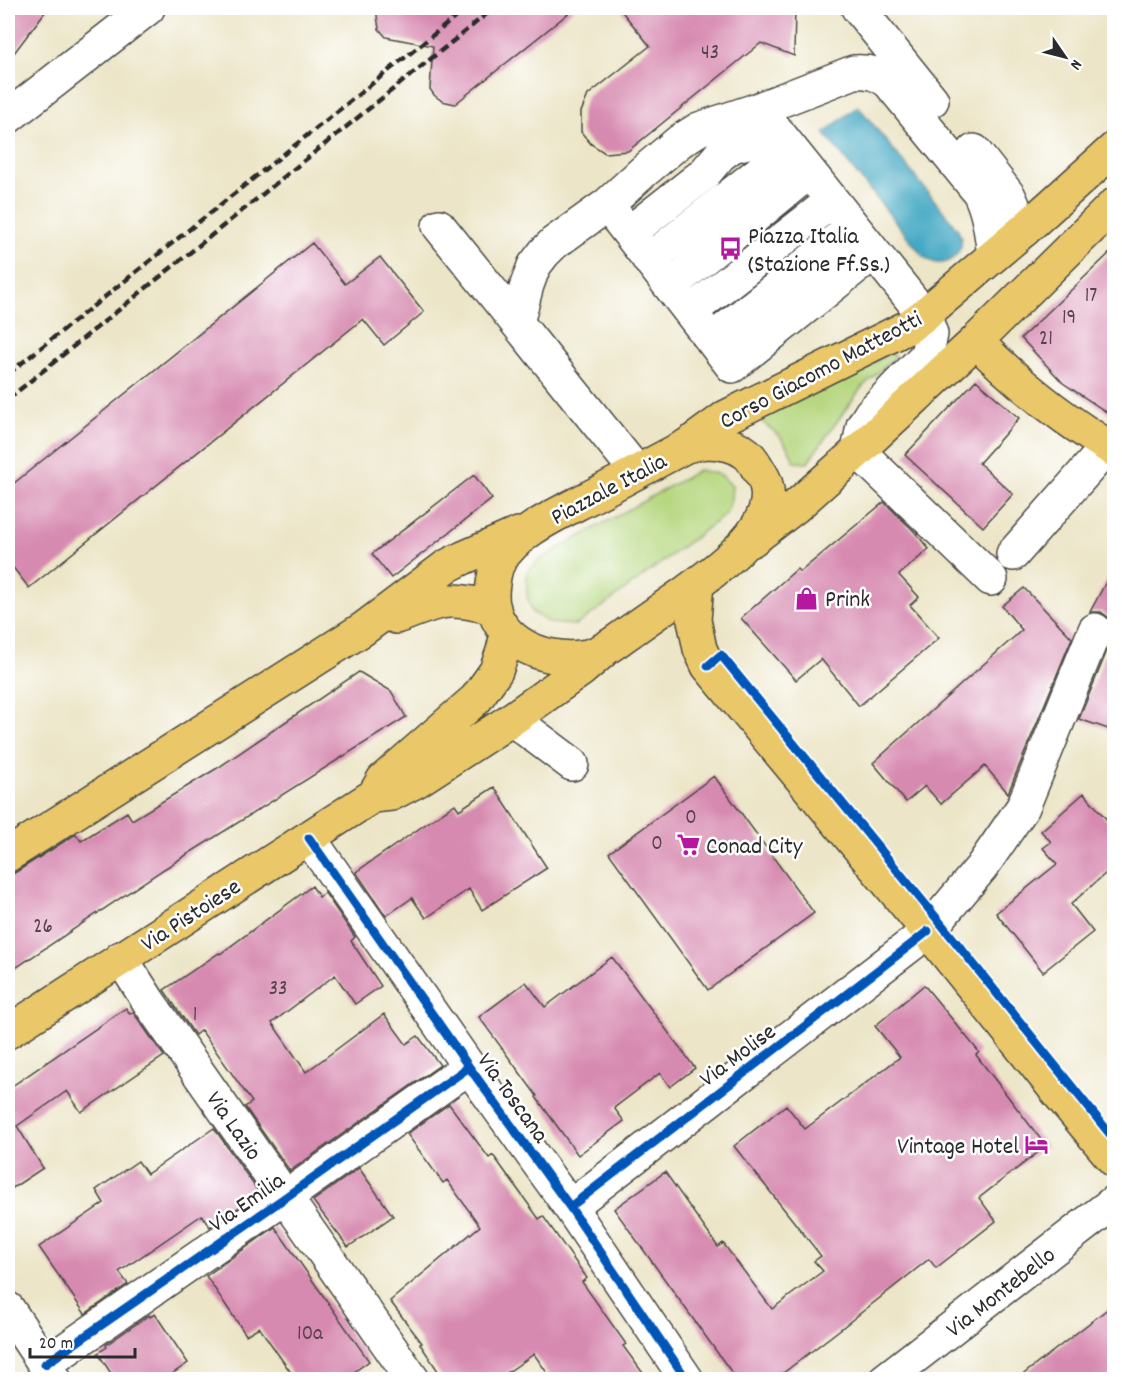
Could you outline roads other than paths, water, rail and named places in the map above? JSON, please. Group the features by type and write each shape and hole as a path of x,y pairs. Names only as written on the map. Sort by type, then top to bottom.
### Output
{"main road":[{"name":"Corso Giacomo Matteotti","path":"686,446 726,417 908,327 1024,230 1114,149"},
{"path":"741,549 795,507 858,451 976,341 1114,205"},
{"path":"976,341 1004,369 1043,402 1111,448"},
{"name":"Piazzale Italia","path":"711,442 730,445 748,455 763,476 767,486 767,501 763,515 741,549 697,584 605,648 591,655 573,658 557,657 542,654 515,641 501,620 491,596 499,562 514,542 538,526 686,446 711,442"},
{"path":"8,855 363,629 447,566 538,526"},
{"path":"697,584 694,620 700,649 708,666 1114,1160"},
{"path":"363,629 437,603 457,601 501,620"},
{"name":"Via Pistoiese","path":"8,1032 373,796 383,780 476,699 496,671 503,651 501,620"},
{"name":"Via Pistoiese","path":"373,796 391,794 418,780 512,719 581,670 605,648"},
{"path":"496,671 494,690 496,698 512,719"}],"street":[{"path":"8,117 148,8"},
{"path":"858,8 1009,196 1024,230"},
{"path":"517,323 534,266 544,253 689,135 699,129 759,109 854,72 867,71 889,82 979,192 987,215 994,255"},
{"path":"759,109 924,315 932,334 927,355 871,413 863,426 858,451 991,579"},
{"path":"629,233 704,174 720,155 732,146 793,152"},
{"path":"649,260 793,152"},
{"path":"670,285 793,152"},
{"path":"690,312 832,201"},
{"path":"607,204 732,366 873,253"},
{"path":"439,225 637,472"},
{"path":"712,340 853,227"},
{"path":"1012,554 1111,448"},
{"name":"Via Molise","path":"570,1207 928,931 981,868 1023,807 1095,630"},
{"path":"512,719 572,764"},
{"name":"Via Toscana","path":"309,838 469,1068 570,1207 687,1380"},
{"name":"Via Lazio","path":"121,958 149,1002 413,1380"},
{"name":"Via Emilia","path":"50,1372 286,1197 469,1068"},
{"name":"Via Montebello","path":"885,1380 1114,1202"},
{"path":"8,1309 50,1372"}],"water":[{"path":"858,106 957,228 961,237 961,246 950,260 936,263 923,256 824,133"}],"railway":[{"path":"8,374 467,8"},
{"path":"8,399 494,8"}],"place":[{"name":"Piazza Italia (Stazione Ff.Ss.)","path":"730,249"},
{"name":"Prink","path":"807,598"},
{"name":"Conad City","path":"688,845"},
{"name":"Vintage Hotel","path":"1037,1145"}]}
